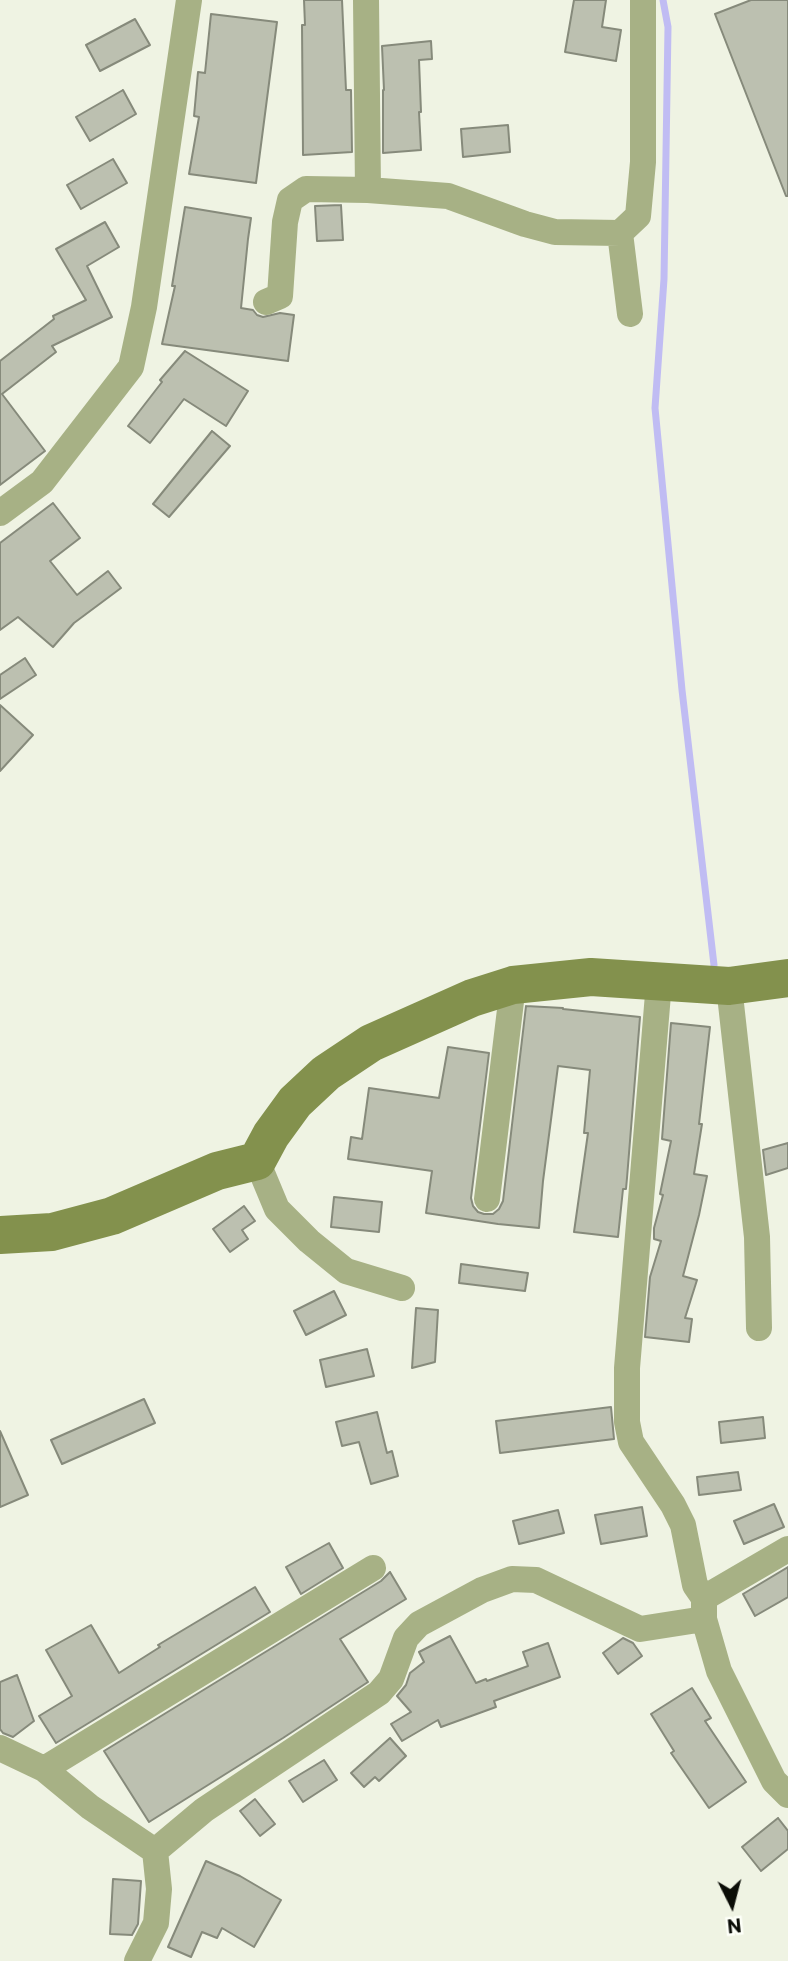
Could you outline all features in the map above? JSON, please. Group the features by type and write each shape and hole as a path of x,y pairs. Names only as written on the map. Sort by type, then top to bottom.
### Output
{"street":[{"path":"0,513 42,482 131,367 144,307 189,0"},
{"path":"366,0 368,190"},
{"path":"266,302 280,296 285,222 290,200 306,189 448,196 555,232 620,233 639,216 643,162 643,0"},
{"path":"620,233 630,314"},
{"path":"0,1235 52,1232 111,1216 217,1171 257,1161 271,1135 295,1102 326,1073 371,1043 472,998 513,985 591,977 729,986 788,978"},
{"path":"659,982 627,1368 627,1422 631,1442 684,1525 695,1585 704,1608 719,1671 774,1781 788,1795"},
{"path":"487,1199 513,985"},
{"path":"729,986 757,1237 759,1328"},
{"path":"257,1161 277,1209 309,1241 346,1271 402,1288"},
{"path":"155,1851 204,1810 379,1693 391,1679 405,1638 419,1624 482,1590 512,1579 536,1580 640,1629 704,1608 788,1549"},
{"path":"44,1769 373,1568"},
{"path":"0,1748 44,1769 90,1807 155,1851 159,1889 156,1923 138,1961"}],"building":[{"path":"304,0 342,0 346,90 351,90 352,152 303,155"},
{"path":"574,0 606,0 602,27 621,30 616,61 565,52"},
{"path":"751,0 788,0 788,196 715,14"},
{"path":"211,14 277,22 256,183 189,174 199,117 194,116 198,72 205,73"},
{"path":"135,19 150,45 100,71 86,45"},
{"path":"431,41 432,59 419,60 421,150 383,153 382,46"},
{"path":"123,90 136,114 90,141 76,117"},
{"path":"508,125 510,152 463,157 461,129"},
{"path":"113,159 127,183 81,209 67,185"},
{"path":"341,205 343,240 317,241 315,206"},
{"path":"185,207 251,218 241,308 253,310 263,317 280,313 294,315 288,361 162,344 175,286 172,286"},
{"path":"105,222 119,247 87,266 112,317 52,346 56,352 2,394 45,451 0,485 0,361 54,319 53,316 86,300 56,249"},
{"path":"185,351 248,391 226,426 184,399 150,443 128,426 162,382 160,380"},
{"path":"212,431 230,446 169,517 153,504"},
{"path":"53,503 80,538 50,561 77,595 108,571 121,588 74,623 53,647 18,617 0,630 0,543"},
{"path":"25,658 36,675 0,699 0,675"},
{"path":"0,705 33,735 0,771"},
{"path":"526,1006 640,1017 626,1189 623,1189 618,1237 574,1232 588,1133 584,1133 590,1070 558,1066 539,1228 426,1213 432,1171 348,1159 351,1137 362,1139 369,1088 439,1098 448,1047 489,1053 471,1198 478,1212 493,1214 499,1209 503,1201"},
{"path":"671,1023 710,1027 699,1124 702,1124 694,1174 707,1176 683,1276 697,1280 685,1318 692,1319 689,1342 645,1337 650,1277 661,1241 654,1239 654,1228 663,1195 660,1194 671,1141 662,1139"},
{"path":"788,1143 788,1168 766,1175 763,1150"},
{"path":"334,1197 382,1202 379,1232 331,1227"},
{"path":"244,1206 255,1221 242,1230 248,1239 230,1252 213,1229"},
{"path":"461,1264 528,1273 525,1291 459,1283"},
{"path":"334,1291 346,1315 306,1335 294,1311"},
{"path":"416,1308 438,1310 435,1362 412,1368"},
{"path":"367,1349 374,1376 326,1387 320,1360"},
{"path":"144,1399 155,1423 62,1464 51,1440"},
{"path":"611,1407 614,1439 500,1453 496,1421"},
{"path":"377,1412 387,1453 392,1451 398,1476 371,1484 359,1442 342,1446 336,1422"},
{"path":"763,1417 765,1438 721,1443 719,1422"},
{"path":"0,1431 28,1495 0,1507"},
{"path":"738,1472 741,1490 699,1495 697,1477"},
{"path":"774,1504 784,1527 744,1544 734,1521"},
{"path":"642,1507 647,1536 601,1544 595,1515"},
{"path":"558,1510 564,1533 519,1544 513,1521"},
{"path":"329,1543 343,1568 301,1594 286,1567"},
{"path":"788,1567 788,1597 755,1616 743,1594"},
{"path":"390,1572 406,1599 340,1639 368,1682 149,1822 104,1751 381,1581"},
{"path":"255,1587 270,1612 56,1743 39,1716 72,1696 46,1650 91,1625 119,1673 160,1647 158,1645"},
{"path":"450,1636 476,1683 528,1666 523,1652 548,1643 560,1677 494,1701 496,1707 441,1727 438,1720 402,1741 391,1724 411,1712 397,1696 406,1685 410,1673 424,1662 419,1652"},
{"path":"623,1638 633,1643 642,1656 618,1674 603,1653"},
{"path":"17,1675 34,1721 13,1737 0,1729 0,1682"},
{"path":"692,1688 711,1718 705,1721 746,1782 709,1808 671,1753 674,1751 651,1714"},
{"path":"390,1738 406,1756 379,1781 375,1777 364,1787 351,1773"},
{"path":"324,1760 337,1780 303,1802 289,1781"},
{"path":"255,1799 275,1824 260,1836 240,1811"},
{"path":"778,1818 788,1831 788,1849 761,1871 742,1847"},
{"path":"206,1861 240,1876 281,1900 254,1947 222,1928 217,1938 202,1932 191,1957 168,1947"},
{"path":"113,1879 141,1881 138,1924 132,1935 110,1934"}],"waterway":[{"path":"663,0 668,27 664,279 655,408 682,690 714,965"}]}
